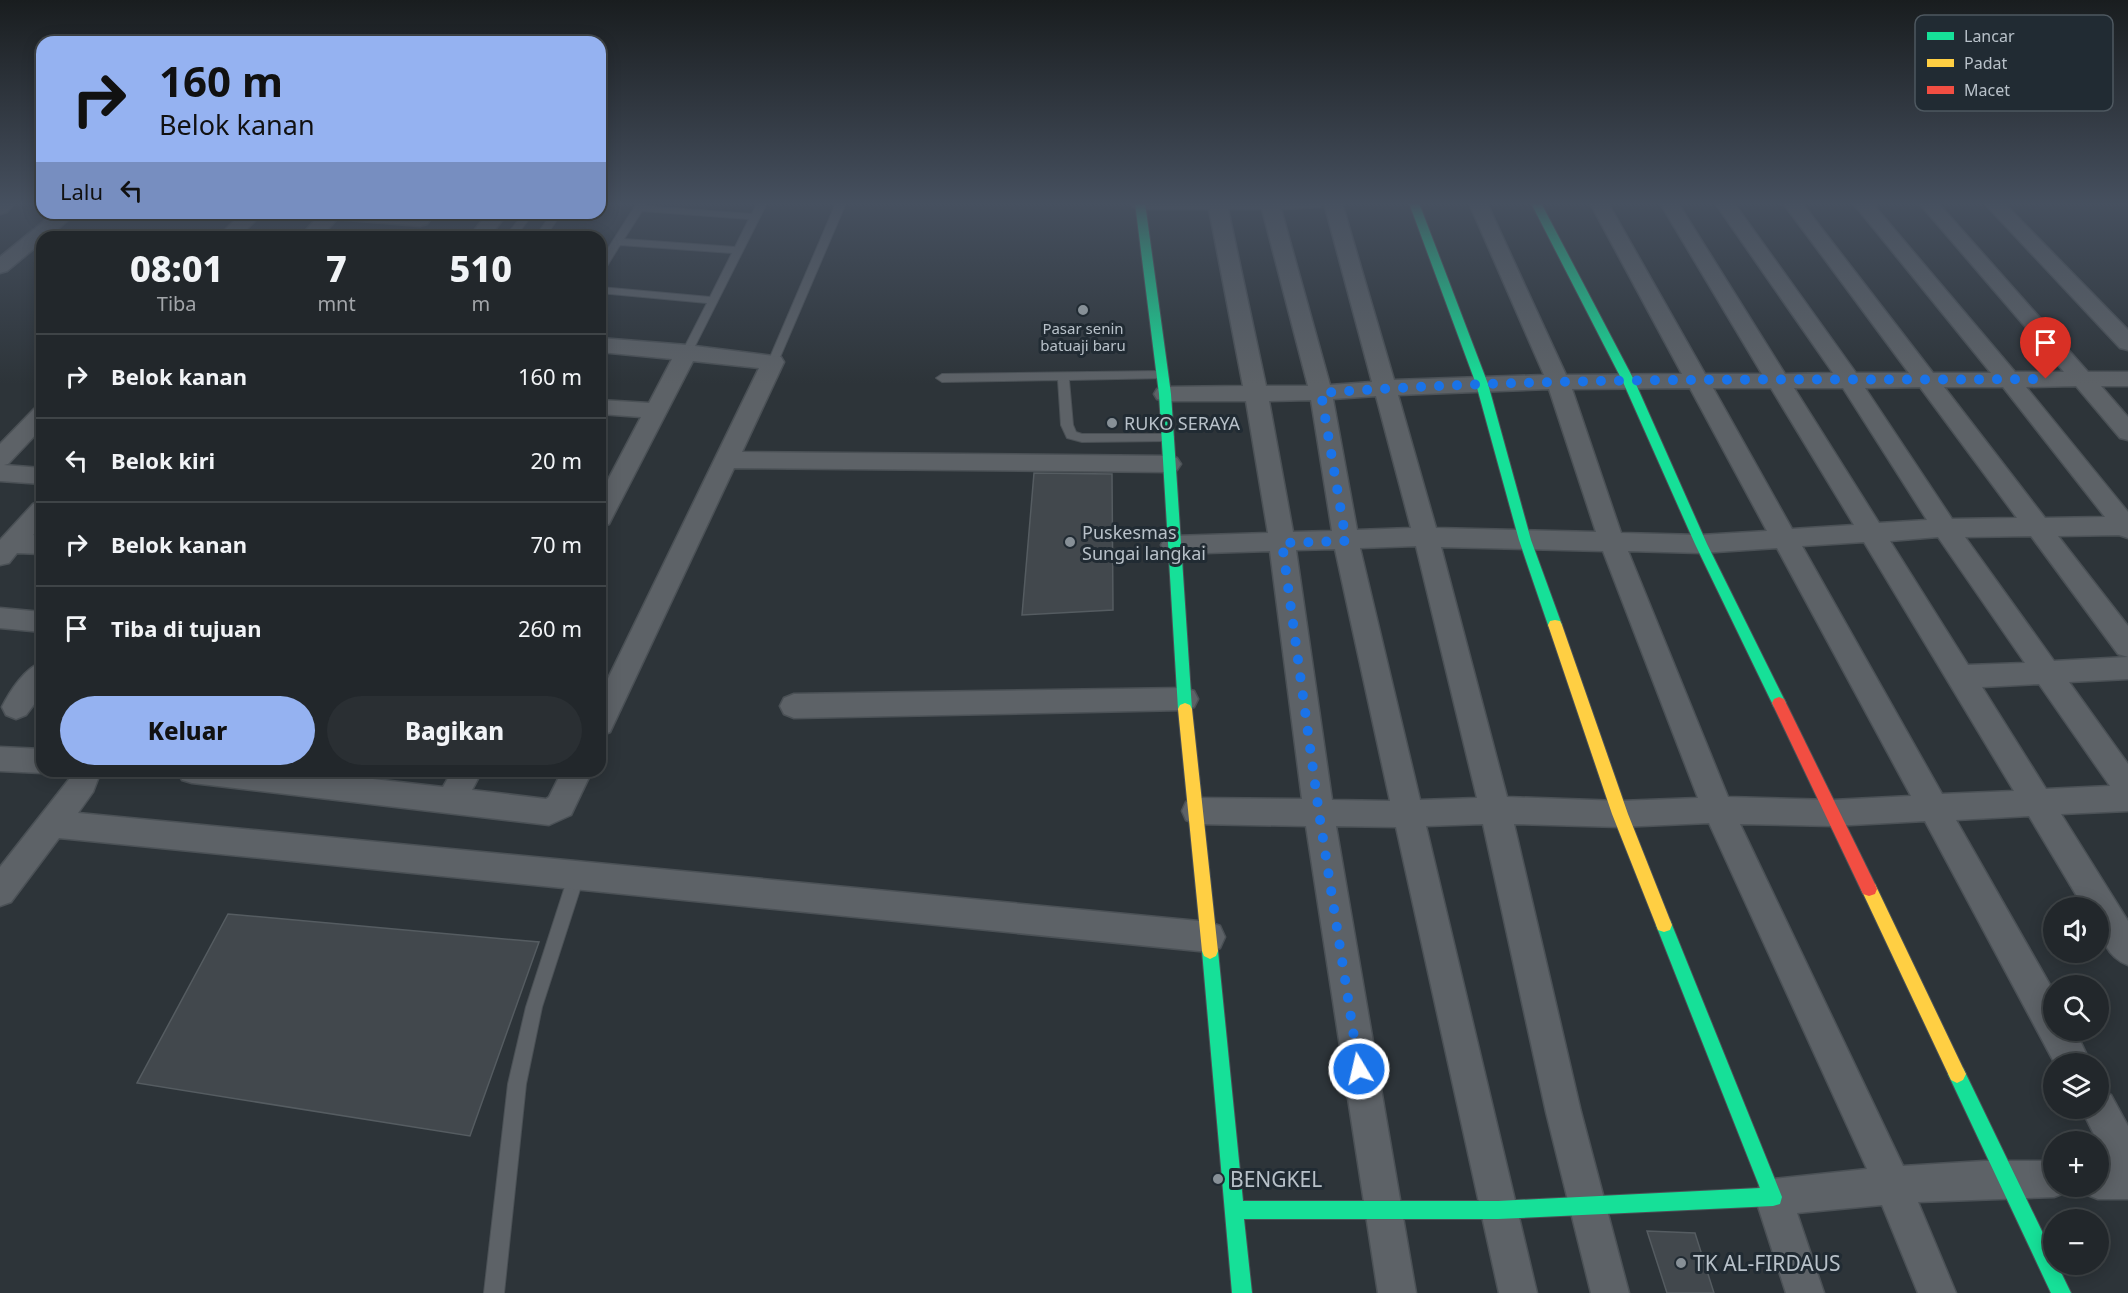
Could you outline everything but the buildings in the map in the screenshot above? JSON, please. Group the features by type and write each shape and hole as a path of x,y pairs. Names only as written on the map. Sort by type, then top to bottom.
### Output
{"street":[{"path":"1148,263 1164,384 1184,699 1197,811 1242,1293"},
{"path":"1229,263 1256,393 1282,543 1319,813 1397,1293"},
{"path":"1286,263 1321,393 1346,541 1518,1293"},
{"path":"1350,263 1426,537 1496,810 1585,1207 1610,1293"},
{"path":"1437,263 1482,384 1526,540 1620,814 1773,1197 1805,1293"},
{"path":"1505,263 1558,382 1611,540 1718,810 1893,1185 1937,1293"},
{"path":"1567,263 1629,382 1701,544 1833,813 2061,1293"},
{"path":"1632,263 2043,1006"},
{"path":"1706,263 2128,950"},
{"path":"1767,263 1850,381 1945,528 2128,788"},
{"path":"1838,263 2128,646"},
{"path":"1912,263 2127,527"},
{"path":"1981,263 2128,432"},
{"path":"2052,263 2128,343"},
{"path":"606,345 773,362 606,712"},
{"path":"606,495 612,472 656,411 687,352"},
{"path":"1164,384 1256,393 1321,393 1386,388 1558,382 2128,379"},
{"path":"606,407 656,411"},
{"path":"0,458 36,420"},
{"path":"728,460 1169,464"},
{"path":"0,473 36,476"},
{"path":"5,550 36,516"},
{"path":"1174,545 1426,537 1701,544 1945,528 2127,527"},
{"path":"5,550 36,546"},
{"path":"0,618 36,621"},
{"path":"1960,677 2128,668"},
{"path":"19,706 36,682"},
{"path":"794,706 1184,699"},
{"path":"0,759 36,761"},
{"path":"0,892 83,783 84,777"},
{"path":"286,777 451,801 554,811 561,804 574,777"},
{"path":"451,801 464,777"},
{"path":"1197,811 1407,814 1496,810 1620,814 1718,810 1833,813 2128,798"},
{"path":"51,824 1209,937"},
{"path":"2104,1119 2128,1162"},
{"path":"1235,1210 1382,1208 1498,1210 1585,1207 1773,1197 1893,1185 2006,1178 2043,1179"},
{"path":"2109,1180 2128,1181"}],"lane":[{"path":"687,352 731,263"},
{"path":"773,362 815,263"},
{"path":"606,291 713,300"},
{"path":"942,378 1063,376 1164,384"},
{"path":"1063,376 1066,425 1071,435 1082,438 1168,437"},
{"path":"494,1293 517,1084 534,1007 577,874"}],"traffic: fast":[{"path":"1148,263 1165,394 1185,709"},
{"path":"1437,263 1482,384 1525,540 1555,625"},
{"path":"1567,263 1629,382 1701,544 1779,703"},
{"path":"1235,1210 1498,1210 1773,1197 1664,925"},
{"path":"1210,951 1242,1293"},
{"path":"1957,1074 2061,1293"}],"traffic: slow":[{"path":"1555,625 1620,814 1664,925"},
{"path":"1185,709 1210,951"},
{"path":"1869,889 1957,1074"}],"traffic: jam":[{"path":"1779,703 1869,889"}],"place":[{"name":"Pasar senin batuaji baru","path":"1083,310"},
{"name":"RUKO SERAYA","path":"1112,423"},
{"name":"Puskesmas Sungai langkai","path":"1070,542"},
{"name":"BENGKEL","path":"1218,1179"},
{"name":"TK AL-FIRDAUS","path":"1681,1263"}],"route":[{"path":"1359,1069 1319,813 1282,543 1346,541 1321,393 1482,384 2046,379"}]}
